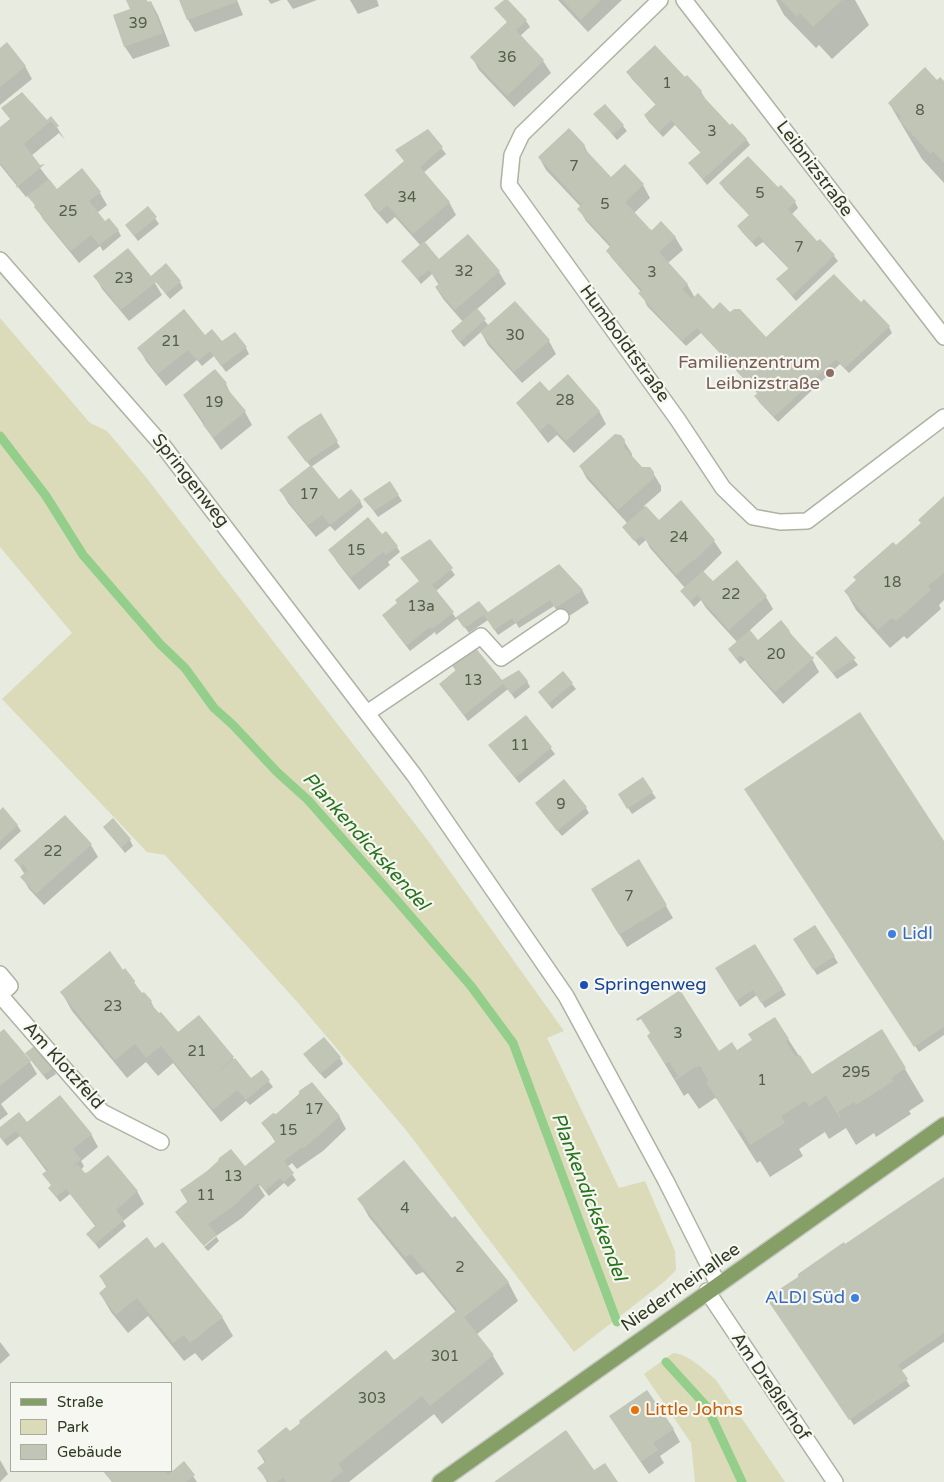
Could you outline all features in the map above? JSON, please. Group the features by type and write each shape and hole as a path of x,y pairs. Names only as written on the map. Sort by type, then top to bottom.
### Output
{"main road":[{"name":"Niederrheinallee","path":"440,1482 944,1125"}],"street":[{"name":"Humboldtstraße","path":"660,0 522,134 512,155 509,185 673,412 723,488 753,517 780,522 807,521 944,417"},
{"name":"Leibnizstraße","path":"684,0 944,337"},
{"name":"Springenweg","path":"0,260 164,446 414,774 566,996 666,1181 713,1288"},
{"path":"367,713 481,636 501,658 561,617"},
{"name":"Am Klotzfeld","path":"0,974 10,986 0,995 102,1112 161,1142"},
{"name":"Am Dreßlerhof","path":"713,1288 835,1482"}],"green space":[{"path":"0,318 90,423 107,431 145,476 429,842 564,1031 547,1038 619,1188 645,1181 675,1251 676,1270 664,1282 574,1352 406,1130 299,1004 165,855 147,852 2,699 72,633 0,547"},
{"path":"673,1353 690,1359 716,1380 785,1482 695,1482 691,1443 644,1374"}],"building":[{"path":"126,0 151,1 163,33 124,47 113,15 130,9"},
{"path":"179,0 236,0 237,2 187,20"},
{"path":"504,0 508,0 527,20 516,30 544,60 507,96 470,57 507,22 494,8"},
{"path":"562,0 601,0 581,20"},
{"path":"781,0 842,0 813,27 800,13 797,17"},
{"path":"7,42 26,66 0,87 0,48"},
{"path":"655,45 685,77 687,75 702,91 700,93 730,125 732,123 747,139 703,179 688,163 701,152 671,120 659,132 644,115 656,104 626,72"},
{"path":"925,67 937,80 940,77 944,81 944,162 933,151 930,154 898,119 901,117 888,103"},
{"path":"22,92 47,120 51,116 59,126 56,128 51,121 24,144 40,165 45,164 16,188 17,184 0,163 0,127 10,119 1,108"},
{"path":"605,104 624,125 613,135 593,114"},
{"path":"569,128 585,145 583,147 611,177 625,164 644,184 625,202 650,229 652,230 661,221 676,237 659,252 688,284 682,289 692,299 698,293 713,309 720,302 730,312 734,309 740,309 766,337 834,274 861,302 864,299 890,326 845,368 836,359 774,417 754,396 758,393 697,328 682,341 638,293 642,290 606,251 611,245 577,209 589,197 581,204 538,157"},
{"path":"428,129 443,147 420,167 450,202 413,234 387,205 379,213 364,195 404,161 395,150"},
{"path":"748,156 778,187 781,185 796,201 788,209 817,241 820,239 835,255 792,296 776,279 789,268 759,236 752,242 737,226 749,215 719,183"},
{"path":"82,168 101,192 89,201 105,221 109,218 119,230 99,245 91,235 71,251 27,196 49,179 57,189"},
{"path":"148,206 157,217 134,236 125,225"},
{"path":"468,234 500,271 455,310 435,287 440,283 429,270 417,279 401,261 424,241 439,259"},
{"path":"128,248 151,276 166,263 181,281 166,294 156,282 121,310 93,276"},
{"path":"515,301 550,340 514,372 480,332"},
{"path":"477,308 486,319 460,342 451,331"},
{"path":"184,309 205,335 212,329 222,341 235,332 247,347 221,366 210,351 198,361 188,350 158,374 137,348"},
{"path":"215,369 227,383 224,385 246,411 213,438 203,425 205,423 183,395"},
{"path":"568,374 600,411 566,441 549,423 540,431 516,403 540,381 549,391"},
{"path":"321,413 338,441 306,462 287,437"},
{"path":"615,434 621,435 625,440 624,447 642,467 650,467 654,472 654,478 618,510 579,466"},
{"path":"311,465 339,499 351,489 361,501 330,525 322,515 308,525 279,490"},
{"path":"390,481 399,495 374,511 363,499"},
{"path":"944,496 944,573 928,586 931,590 896,621 892,618 878,630 844,591 856,580 853,577 893,542 896,545 921,523 918,520"},
{"path":"681,500 715,540 694,561 676,575 642,536 634,541 622,527 646,506 659,520"},
{"path":"368,517 382,534 386,531 398,546 386,555 383,552 351,578 328,550"},
{"path":"430,539 453,568 432,585 454,612 432,629 430,627 406,646 382,615 397,603 395,600 419,581 400,558"},
{"path":"737,560 767,596 729,630 697,595 690,602 680,591 703,571 713,581"},
{"path":"559,564 583,590 555,608 550,600 515,623 512,618 494,630 484,615 464,628 456,617 479,601 488,612"},
{"path":"781,620 789,632 814,658 775,692 741,655 736,659 728,649 750,630 758,640"},
{"path":"836,636 856,658 833,673 815,653"},
{"path":"474,646 502,680 519,670 528,681 511,694 503,684 464,715 439,684 456,670 451,664"},
{"path":"563,671 573,683 548,704 538,692"},
{"name":"Lidl","path":"860,712 944,841 944,1027 914,1047 744,789"},
{"path":"526,715 552,747 515,778 488,745"},
{"path":"643,777 653,792 627,809 618,794"},
{"path":"564,779 587,807 557,831 535,803"},
{"path":"3,807 18,825 0,841 0,810"},
{"path":"65,815 92,844 36,894 20,877 28,870 23,864 20,867 14,860"},
{"path":"113,818 131,839 121,848 103,827"},
{"path":"639,859 667,905 619,935 591,889"},
{"path":"815,925 835,956 813,970 793,939"},
{"path":"755,944 783,989 761,1003 753,990 736,1001 715,968"},
{"path":"110,951 123,970 125,968 135,981 134,983 142,993 144,992 152,1001 150,1003 159,1013 161,1012 178,1032 199,1015 234,1057 213,1076 235,1058 251,1078 262,1070 270,1080 246,1100 237,1090 213,1110 161,1046 146,1058 135,1044 115,1060 60,992"},
{"path":"680,990 719,1051 732,1042 737,1050 752,1040 748,1034 775,1017 789,1039 786,1041 796,1057 800,1055 812,1074 882,1029 906,1068 891,1078 893,1081 856,1105 854,1102 838,1112 839,1117 825,1094 825,1096 809,1107 805,1101 781,1116 785,1123 750,1145 741,1129 737,1131 706,1082 708,1080 700,1066 695,1067 676,1080 674,1079 678,1076 669,1062 665,1064 647,1036 650,1033 641,1019 637,1021 636,1019"},
{"path":"4,1029 31,1061 0,1086 0,1032"},
{"path":"324,1037 341,1057 320,1074 303,1054"},
{"path":"36,1045 54,1068 43,1075 25,1053"},
{"path":"312,1082 340,1116 304,1148 301,1148 284,1161 294,1173 284,1182 280,1178 265,1191 258,1183 235,1205 208,1224 217,1235 204,1246 175,1212 188,1201 180,1190 207,1171 231,1149 245,1166 276,1141 261,1123 273,1113 276,1114 299,1094 299,1091"},
{"path":"60,1095 92,1134 73,1149 81,1159 71,1168 77,1164 85,1173 88,1172 108,1155 138,1191 116,1210 124,1220 95,1244 86,1234 96,1225 66,1189 56,1197 48,1188 51,1185 42,1174 48,1170 16,1131 3,1141 0,1137 0,1127 19,1112 27,1122"},
{"path":"404,1160 452,1218 455,1216 509,1282 464,1317 494,1355 430,1406 422,1396 338,1464 343,1471 330,1482 286,1482 283,1478 277,1482 269,1482 257,1468 266,1461 257,1451 286,1427 290,1431 300,1423 299,1421 386,1350 394,1360 396,1359 457,1310 411,1254 405,1257 357,1199"},
{"name":"ALDI Süd","path":"944,1177 944,1333 898,1365 908,1379 849,1420 766,1298 798,1277 798,1274 844,1242 845,1244"},
{"path":"147,1237 155,1248 163,1242 223,1317 190,1343 184,1335 173,1343 137,1298 116,1315 99,1293 107,1286 99,1276"},
{"path":"647,1390 674,1429 653,1443 658,1450 641,1462 609,1416"},
{"path":"566,1430 594,1470 605,1463 618,1482 494,1482"},
{"path":"184,1461 195,1475 186,1482 113,1482 105,1472 165,1472 168,1475"}],"waterway":[{"name":"Plankendickskendel","path":"0,436 46,496 83,555 160,644 185,668 214,708 233,725 277,772 308,800 393,896 471,986 513,1043 617,1322"},
{"name":"Plankendickskendel","path":"666,1362 707,1407 742,1482"}],"place":[{"name":"Familienzentrum Leibnizstraße","path":"830,373"},
{"name":"Lidl","path":"892,934"},
{"name":"Springenweg","path":"584,985"},
{"name":"ALDI Süd","path":"855,1298"},
{"name":"Little Johns","path":"635,1410"}]}
